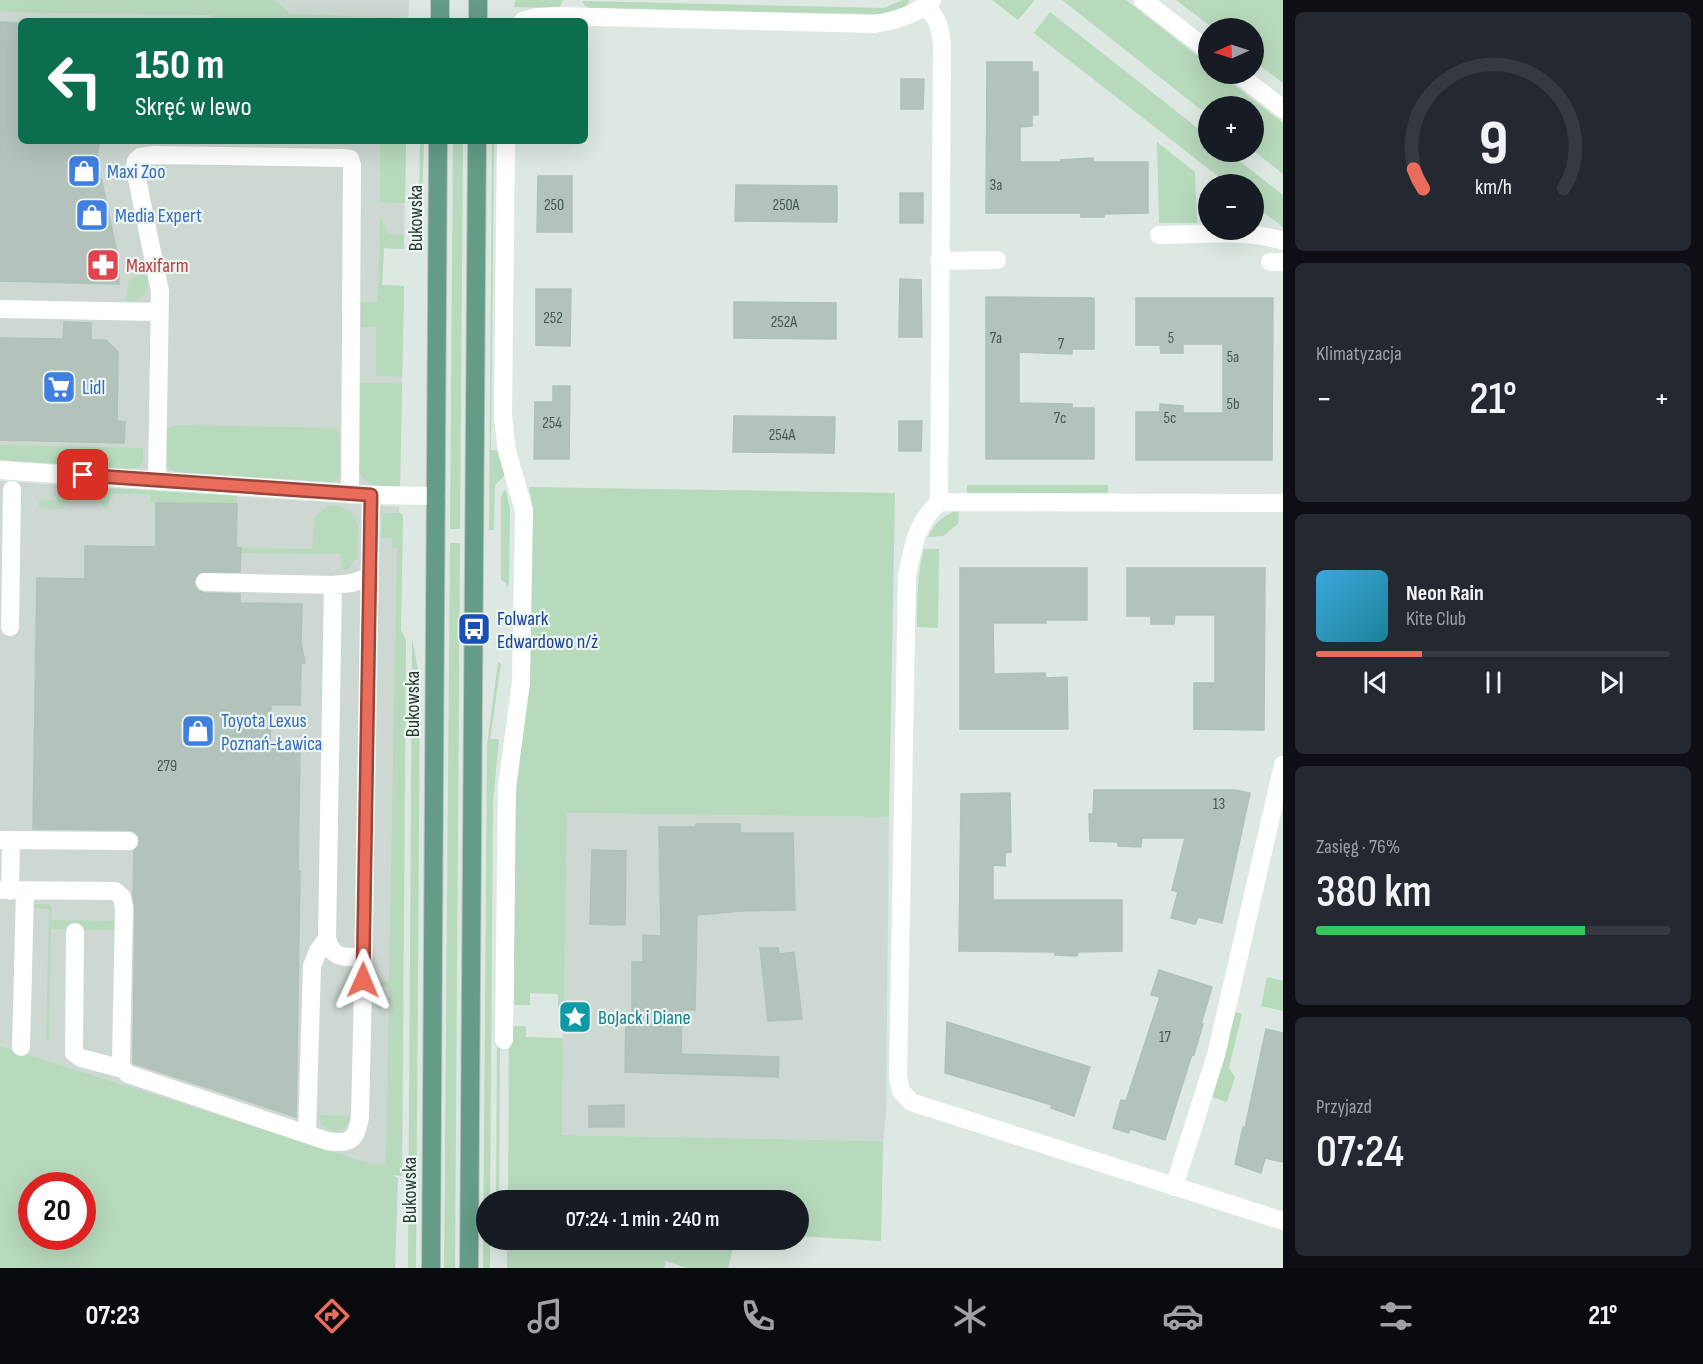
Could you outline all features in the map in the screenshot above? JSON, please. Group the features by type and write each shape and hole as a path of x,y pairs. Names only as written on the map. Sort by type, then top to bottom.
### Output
{"main road":[{"path":"440,0 440,18"},
{"path":"478,0 478,18"},
{"name":"Bukowska","path":"431,1268 438,144"},
{"path":"469,1268 477,144"}],"street":[{"path":"1143,0 1198,42"},
{"path":"534,18 556,16 874,24 892,21 928,3 940,25 942,45 939,502"},
{"path":"1251,84 1283,109"},
{"path":"504,1040 507,786 521,683 524,521 521,501 507,452 503,416 506,144"},
{"path":"157,480 160,291 135,169 136,161 140,157 154,155 350,159 352,165 350,493"},
{"path":"1159,235 1250,235 1283,241"},
{"path":"939,261 997,260"},
{"path":"0,309 159,312"},
{"path":"0,470 371,495 436,496"},
{"path":"10,627 6,550 12,490"},
{"path":"12,891 115,891 122,897 124,908 121,1062 128,1074 327,1141 339,1143 350,1140 358,1133 363,985 371,495"},
{"path":"1283,503 939,502 927,513 918,529 907,576 898,1077 901,1091 911,1102 1283,1221"},
{"path":"205,582 333,585 352,583 369,577"},
{"path":"333,585 327,938 329,948 336,954 344,957 363,957"},
{"path":"1174,1187 1216,1055 1283,765"},
{"path":"21,1047 12,891 5,840 129,841"},
{"path":"75,932 74,1053 81,1058 123,1069"},
{"path":"307,1134 312,966 327,938"}],"shaded area":[{"path":"0,0 409,0 408,18 18,18 18,144 406,144 404,249 384,248 382,285 404,286 400,487 0,460"},
{"name":"Toyota Lexus Poznań-Ławica","path":"0,481 399,507 388,1174 0,1050"},
{"path":"567,813 889,817 886,1116 883,1141 562,1135 563,1026 575,1026 576,1008 564,1007"}],"green space":[{"path":"0,0 275,0 290,14 408,18 211,18 211,15 0,12"},
{"path":"515,0 563,0 560,6 555,8 514,7"},
{"path":"903,0 909,0 901,10 882,14 592,9 585,6 582,1 884,8"},
{"path":"992,0 1033,0 1034,1 1018,20"},
{"path":"1062,0 1126,0 1198,56 1198,84 1233,84 1248,96 1198,96 1198,107"},
{"path":"1176,0 1283,0 1283,83 1264,69 1264,18 1200,18"},
{"path":"1050,12 1198,128 1198,161 1034,33"},
{"path":"1264,108 1283,123 1283,174 1264,159"},
{"path":"1157,142 1195,172 1197,223 1159,223"},
{"path":"380,144 406,144 405,203 380,202"},
{"path":"420,144 424,144 422,202 419,202"},
{"path":"453,144 463,144 460,529 450,529"},
{"path":"492,144 494,144 491,450 498,451 506,474 495,485 494,530 489,530"},
{"path":"1200,162 1241,162 1256,174 1215,174"},
{"path":"1264,180 1283,195 1283,227 1264,213"},
{"path":"380,219 388,234 404,235 404,249 384,248 382,285 404,286 402,377 376,376 376,327 361,327 361,302 378,302"},
{"path":"147,274 144,294 137,300 126,301 129,281 134,277"},
{"path":"360,383 402,383 400,487 370,483 359,470"},
{"path":"174,425 334,428 340,436 340,474 334,482 175,472 166,465 165,434 167,429"},
{"path":"0,445 143,448 143,460 139,467 132,469 0,460"},
{"path":"58,485 64,489 65,509 39,508 39,500 57,500"},
{"path":"967,485 1108,485 1108,493 967,493"},
{"path":"529,487 895,493 889,817 567,813 564,1007 558,1007 558,994 530,993 530,1005 514,1005 515,803 527,696 533,510"},
{"path":"113,488 237,496 237,503 150,502 150,494 109,494 109,510 104,508 99,501 100,495"},
{"path":"504,490 510,509 509,583 506,589 506,583 501,580 501,497"},
{"path":"338,505 352,513 358,525 357,558 348,569 341,570 341,554 241,553 241,548 312,549 315,517 327,507"},
{"path":"959,510 958,524 943,536 928,537 940,520"},
{"path":"400,513 403,515 401,630 406,640 402,1176 392,1175 398,1178 395,1268 0,1268 0,1046 371,1164 386,1164 389,987 362,986 362,981 389,981 397,548 392,547 392,538 381,538 383,514"},
{"path":"450,543 460,543 455,1268 444,1268"},
{"path":"924,549 939,549 938,628 917,627 917,597"},
{"path":"412,638 420,681 416,1268 408,1268"},
{"path":"498,662 501,664 490,739 499,739 493,802 490,1190 484,1190 487,745"},
{"path":"35,904 51,906 52,920 115,921 115,930 51,929 49,1041 46,1041 49,909 32,908"},
{"path":"1267,977 1283,981 1283,1011 1261,1006"},
{"path":"1235,1012 1242,1014 1229,1068 1235,1077 1227,1102 1212,1097"},
{"path":"513,1026 526,1026 526,1037 563,1038 562,1135 883,1141 881,1241 809,1237 809,1190 508,1190 509,1040 513,1040"},
{"path":"497,1040 500,1040 499,1190 496,1190"},
{"path":"318,1115 351,1116 345,1127 332,1131 321,1124"},
{"path":"483,1250 490,1250 490,1268 483,1268"},
{"path":"507,1250 732,1250 728,1268 687,1268 666,1261 664,1268 507,1268"}],"building":[{"path":"0,22 18,23 18,144 99,144 97,159 119,262 119,284 0,281"},
{"path":"987,62 1032,62 1032,72 1038,72 1038,115 1032,115 1032,126 1020,127 1020,162 1061,162 1061,160 1093,158 1093,162 1148,162 1148,213 1081,217 1081,213 986,213"},
{"path":"901,79 924,79 923,109 901,109"},
{"path":"538,176 572,176 572,232 537,232"},
{"path":"736,185 837,186 837,222 735,221"},
{"path":"900,193 923,193 923,223 900,223"},
{"path":"900,279 921,280 922,337 899,337"},
{"path":"536,289 571,289 570,346 536,345"},
{"path":"986,297 1094,298 1094,349 1072,349 1072,354 1019,352 1019,403 1072,404 1072,408 1094,408 1094,459 986,459"},
{"path":"1136,298 1273,298 1272,460 1136,460 1136,412 1160,412 1160,404 1183,406 1183,413 1223,413 1223,344 1183,344 1183,353 1161,353 1160,345 1136,345"},
{"path":"734,302 836,303 836,339 734,338"},
{"name":"Lidl","path":"64,322 91,323 91,340 106,340 118,352 117,421 125,422 124,443 0,440 0,338 63,339"},
{"path":"553,386 570,386 569,459 534,459 535,402 553,402"},
{"path":"734,416 835,417 834,453 733,452"},
{"path":"899,421 922,421 921,451 899,451"},
{"path":"156,503 237,504 236,547 241,548 240,572 200,572 194,581 199,591 240,594 240,603 302,604 301,642 305,663 301,663 300,705 271,705 270,749 300,749 296,1117 133,1063 134,851 139,846 139,836 129,830 33,829 37,578 85,579 85,546 156,547"},
{"path":"960,568 1087,568 1087,620 993,623 994,674 1045,673 1046,678 1067,677 1068,729 960,729"},
{"path":"1127,568 1265,568 1264,730 1194,729 1194,683 1215,683 1215,615 1175,615 1174,624 1151,624 1151,616 1127,616"},
{"path":"1094,790 1235,790 1250,793 1222,923 1198,917 1195,924 1171,918 1178,892 1172,890 1185,838 1142,838 1141,847 1118,846 1118,842 1090,841 1089,814 1093,814"},
{"path":"1010,793 1011,852 1005,853 1005,866 993,865 993,900 1122,900 1122,951 1078,952 1077,956 1055,955 1055,952 959,951 961,794"},
{"path":"696,824 740,824 740,833 793,833 795,910 697,915 695,1010 682,1010 681,1054 779,1057 778,1077 625,1072 626,1016 632,1017 632,962 643,962 643,935 661,936 659,827 696,827"},
{"path":"592,850 626,851 625,925 590,924"},
{"path":"760,948 778,948 779,954 794,952 802,1019 768,1021"},
{"path":"1159,970 1212,987 1194,1055 1192,1054 1165,1140 1130,1129 1129,1133 1113,1128 1121,1100 1126,1101 1160,997 1151,995"},
{"path":"947,1022 1090,1067 1074,1116 1051,1108 1052,1105 945,1073"},
{"path":"1266,1029 1283,1033 1283,1162 1265,1158 1261,1173 1235,1164"},
{"path":"624,1105 624,1127 589,1127 589,1106"}],"place":[{"name":"Maxi Zoo","path":"84,171"},
{"name":"Media Expert","path":"92,215"},
{"name":"Maxifarm","path":"103,265"},
{"name":"Lidl","path":"59,387"},
{"name":"Folwark Edwardowo n/ż","path":"474,629"},
{"name":"Toyota Lexus Poznań-Ławica","path":"198,731"},
{"name":"BoJack i Diane","path":"575,1017"}],"route":[{"path":"83,475 371,495 363,980"}]}
